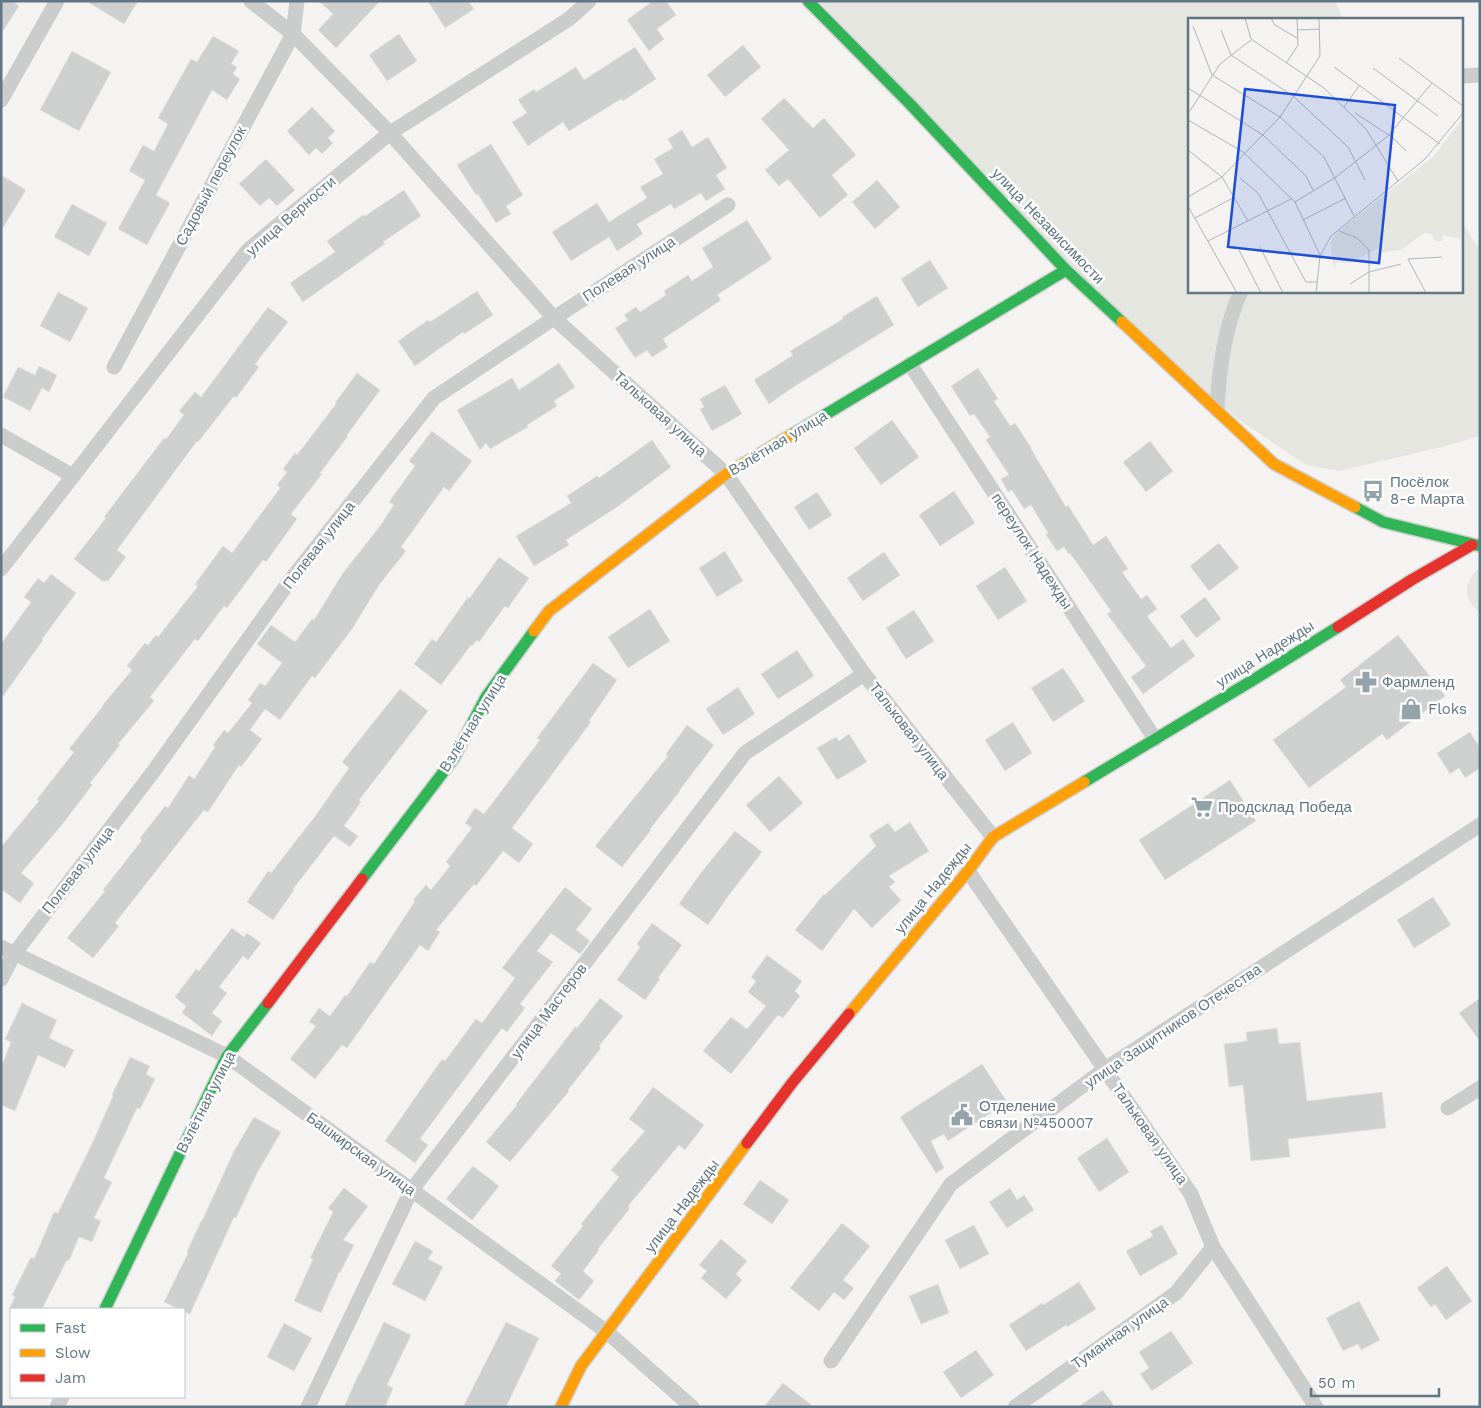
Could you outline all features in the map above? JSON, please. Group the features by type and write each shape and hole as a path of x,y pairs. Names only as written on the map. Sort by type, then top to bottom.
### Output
{"street":[{"path":"1,100 57,1"},
{"name":"Тальковая улица","path":"251,1 293,34 390,133 554,318 726,474 864,674 993,837"},
{"name":"Садовый переулок","path":"114,367 293,34 297,1"},
{"name":"улица Верности","path":"1,569 248,250 390,133 569,19 589,1"},
{"name":"улица Независимости","path":"808,1 910,104 1066,270 1274,464 1383,522 1476,545"},
{"name":"Полевая улица","path":"1,979 7,950 153,772 289,582 434,398 728,205"},
{"name":"Взлётная улица","path":"104,1308 227,1056 454,758 486,696 549,611 726,474 1066,270"},
{"path":"1217,410 1218,386 1227,332 1241,292"},
{"name":"переулок Надежды","path":"910,364 1155,739"},
{"path":"1,434 74,476"},
{"name":"улица Надежды","path":"561,1407 581,1366 792,1083 968,871 993,837 1258,677 1412,579 1476,545"},
{"name":"улица Мастеров","path":"308,1407 411,1191 745,753 864,674"},
{"name":"улица Защитников Отечества","path":"831,1361 951,1184 1105,1069 1480,825"},
{"name":"Тальковая улица","path":"968,871 1191,1194 1212,1247 1316,1407"},
{"name":"Башкирская улица","path":"7,950 227,1056 607,1332 692,1407"},
{"path":"1448,1108 1480,1088"},
{"name":"Туманная улица","path":"1016,1407 1176,1292 1212,1247"}],"shaded area":[{"path":"819,1 1335,1 1343,18 1188,18 1188,292 1464,292 1464,225 1480,250 1480,436 1446,446 1339,471 1306,465 1238,419 1066,270"},
{"path":"1480,568 1480,612 1470,602 1467,590 1470,578"}],"building":[{"path":"1,1 12,1 19,6 1,34"},
{"path":"86,1 138,1 124,24"},
{"path":"319,1 380,1 336,48 318,30 333,14"},
{"path":"428,1 468,1 474,9 445,28"},
{"path":"653,1 666,1 676,15 657,29 664,39 649,51 627,20"},
{"path":"399,34 417,61 387,81 369,55"},
{"path":"213,36 239,51 231,64 237,67 233,74 240,79 227,100 212,90 156,195 170,203 147,245 118,229 145,180 129,171 143,145 154,151 168,124 158,118 191,59 197,62"},
{"path":"743,45 761,67 725,97 707,75"},
{"path":"635,47 656,79 623,101 621,99 569,131 563,122 528,146 512,122 527,113 518,100 534,89 536,92 576,67 584,80"},
{"path":"72,51 111,72 79,131 40,110"},
{"path":"784,98 813,128 824,118 856,155 832,175 848,195 820,218 788,179 779,186 765,170 789,150 761,119"},
{"path":"312,107 335,131 328,138 333,143 322,154 316,148 309,155 287,131"},
{"path":"682,130 692,147 708,137 727,168 716,175 725,189 706,201 701,193 674,209 671,204 637,224 643,234 617,251 609,237 571,261 552,232 597,203 609,222 647,198 640,187 663,174 654,159 673,148 668,139"},
{"path":"491,144 523,195 506,206 511,214 496,223 457,165"},
{"path":"266,159 295,190 277,206 269,198 260,206 239,184"},
{"path":"1,175 26,190 1,231"},
{"path":"877,180 900,207 875,229 852,202"},
{"path":"404,190 421,216 303,302 290,283 335,252 327,241 363,215 365,216"},
{"path":"72,204 107,223 89,256 54,237"},
{"path":"747,220 772,259 717,295 721,300 663,339 668,347 652,357 647,350 635,358 615,328 628,320 624,315 636,307 640,312 666,295 664,291 688,275 692,281 713,267 702,248"},
{"path":"930,260 948,288 918,307 901,279"},
{"path":"477,291 493,315 464,334 463,332 415,366 398,341 428,320 430,322"},
{"path":"58,292 88,308 70,342 40,326"},
{"path":"877,296 894,325 769,404 754,380 793,355 790,351"},
{"path":"268,307 288,322 255,364 259,367 236,398 234,396 197,441 117,550 126,557 108,581 102,581 74,559 164,438 166,439 184,415 179,411 195,392 201,397"},
{"path":"559,363 575,387 554,401 557,406 527,425 528,427 490,449 486,443 480,450 457,410 512,378 519,390"},
{"path":"39,366 57,375 49,392 42,388 30,411 3,397 18,367 35,375"},
{"path":"978,368 998,399 994,401 1010,426 1015,423 1066,507 1068,505 1093,545 1106,536 1128,569 1122,572 1141,599 1147,595 1157,609 1147,616 1171,648 1183,639 1195,656 1143,694 1131,677 1146,666 1107,614 1111,611 1070,553 1064,547 1057,551 1046,535 1048,533 1031,505 1024,509 1012,490 1008,492 1001,479 1009,475 986,440 990,437 974,414 970,416 951,386"},
{"path":"357,373 380,390 320,473 322,474 291,514 297,519 266,562 263,560 227,608 224,606 198,641 195,639 150,697 154,701 118,744 120,745 90,783 92,785 65,821 21,873 34,883 20,903 1,889 1,847 39,801 37,799 74,752 69,749 132,670 127,666 145,643 148,645 156,635 158,637 198,586 195,584 223,546 232,553 280,488 277,485 287,472 283,469 295,453 297,455"},
{"path":"725,385 742,414 712,431 700,409 704,407 700,399"},
{"path":"892,420 919,457 881,485 854,448"},
{"path":"432,431 472,461 449,491 444,487 401,547 406,551 379,585 352,629 315,678 312,676 280,720 265,709 250,730 262,739 241,767 239,765 208,812 204,810 115,923 119,926 93,958 67,938 105,891 103,890 142,840 140,838 165,806 168,808 189,775 194,779 215,747 213,745 224,730 228,733 252,703 248,700 260,683 265,686 282,663 257,644 271,625 295,642 312,619 314,620 343,573 384,521 394,505 389,502 415,466 409,461"},
{"path":"652,440 671,467 617,507 566,540 569,545 534,566 516,536 571,503 567,496 597,476 599,478"},
{"path":"1150,441 1173,471 1146,492 1123,462"},
{"path":"954,491 975,523 940,546 919,515"},
{"path":"817,492 832,515 809,530 794,507"},
{"path":"1219,543 1239,568 1209,591 1190,566"},
{"path":"725,551 743,581 717,597 699,568"},
{"path":"884,552 900,575 863,601 847,578"},
{"path":"499,557 529,578 508,608 505,606 479,642 477,640 471,645 441,685 414,664 432,639 436,642"},
{"path":"1005,567 1027,601 998,620 976,586"},
{"path":"51,574 76,593 1,699 1,644 31,602 24,597 38,578 44,583"},
{"path":"1205,597 1221,619 1196,638 1180,616"},
{"path":"650,609 670,641 628,668 608,637"},
{"path":"914,610 934,641 906,659 886,628"},
{"path":"1398,635 1445,696 1387,740 1382,734 1309,788 1273,740 1346,687 1340,680"},
{"path":"797,650 814,676 778,699 761,674"},
{"path":"593,663 617,680 589,721 591,722 512,828 533,844 519,863 503,851 476,886 474,884 436,930 440,932 428,951 420,945 347,1048 342,1045 315,1079 290,1059 316,1026 309,1022 319,1008 330,1016 345,995 347,996 370,962 374,964 415,901 413,900 426,885 431,890 450,866 446,862 472,828 465,823 475,808 484,814 540,740 537,738"},
{"path":"1063,668 1085,701 1053,722 1031,688"},
{"path":"738,687 755,714 723,735 706,709"},
{"path":"400,689 428,711 359,800 361,802 344,826 358,836 350,847 334,836 293,889 273,920 247,902 268,871 271,873 316,815 349,768 342,762"},
{"path":"1013,722 1032,753 1005,771 985,740"},
{"path":"687,725 714,745 622,867 595,846 668,756 666,754"},
{"path":"1470,732 1480,748 1480,768 1465,778 1459,768 1450,774 1437,753"},
{"path":"849,734 867,762 837,780 817,748 836,737 839,741"},
{"path":"779,776 803,803 770,832 746,805"},
{"path":"1230,780 1256,821 1165,880 1139,840"},
{"path":"910,822 929,851 889,876 895,882 889,887 901,900 872,928 854,909 822,951 795,930 824,894 876,846 869,835 888,823 895,832"},
{"path":"735,831 762,852 708,925 679,904 700,874"},
{"path":"565,887 592,909 576,930 590,941 580,954 551,933 537,951 553,962 520,1004 525,1008 507,1032 502,1028 420,1139 428,1145 415,1163 385,1141 442,1059 445,1061 476,1019 482,1023 515,978 502,968"},
{"path":"1433,897 1451,925 1414,948 1397,920"},
{"path":"652,923 682,945 645,1000 617,980 640,947 637,944"},
{"path":"232,928 244,937 247,933 261,943 248,960 243,956 219,987 227,993 212,1013 222,1021 212,1036 182,1013 186,1006 175,997 196,969 199,971"},
{"path":"767,955 802,981 795,991 800,996 783,1018 778,1015 731,1074 703,1051 731,1017 747,1029 766,1006 748,992 756,981 751,977"},
{"path":"600,998 623,1016 599,1046 601,1048 569,1091 510,1162 486,1142 517,1105 575,1027 577,1028"},
{"path":"1480,998 1480,1041 1459,1013"},
{"path":"22,1003 57,1020 49,1038 74,1050 65,1068 38,1055 15,1111 1,1105 1,1068 11,1042 5,1039"},
{"path":"1277,1028 1279,1044 1300,1042 1307,1101 1382,1092 1386,1128 1288,1139 1290,1157 1251,1161 1243,1085 1229,1087 1224,1044 1247,1041 1246,1032"},
{"path":"130,1057 150,1066 146,1074 155,1079 140,1109 137,1108 104,1178 112,1182 94,1218 101,1221 92,1242 79,1237 69,1261 67,1260 43,1308 9,1309 15,1297 12,1295 31,1257 34,1259 54,1212 58,1213 91,1146"},
{"path":"982,1064 1007,1102 948,1141 944,1134 931,1141 944,1168 936,1173 900,1117"},
{"path":"653,1087 704,1125 685,1150 679,1145 628,1206 630,1208 583,1271 594,1281 579,1300 555,1281 561,1274 551,1266 583,1226 581,1224 619,1177 611,1170 645,1131 629,1119"},
{"path":"254,1117 281,1132 256,1175 236,1218 234,1217 190,1314 185,1312 185,1308 177,1308 164,1302 234,1151"},
{"path":"1107,1138 1129,1172 1099,1192 1077,1158"},
{"path":"473,1166 499,1186 472,1220 446,1199"},
{"path":"760,1180 789,1200 772,1224 743,1204"},
{"path":"344,1188 368,1206 343,1240 354,1245 339,1272 321,1313 294,1301 313,1259 310,1258 333,1212 328,1208"},
{"path":"1010,1188 1017,1200 1024,1195 1034,1210 1007,1228 989,1202"},
{"path":"842,1223 870,1246 843,1280 854,1288 844,1300 834,1292 819,1311 790,1288"},
{"path":"974,1225 989,1254 960,1269 945,1240"},
{"path":"1162,1225 1178,1254 1140,1276 1126,1251 1153,1236 1150,1231"},
{"path":"721,1239 747,1261 736,1274 742,1280 726,1299 701,1278 707,1271 699,1265"},
{"path":"415,1241 433,1251 428,1259 443,1267 425,1301 392,1284"},
{"path":"1447,1266 1472,1301 1446,1320 1435,1304 1431,1307 1417,1288"},
{"path":"1079,1282 1096,1309 1067,1327 1066,1325 1026,1351 1009,1325"},
{"path":"938,1284 949,1313 921,1324 909,1296"},
{"path":"1359,1301 1380,1340 1361,1350 1358,1344 1343,1351 1326,1318"},
{"path":"384,1322 411,1335 387,1385 393,1388 385,1407 344,1407 359,1373"},
{"path":"506,1322 539,1338 506,1407 463,1407"},
{"path":"284,1323 312,1338 294,1371 267,1357"},
{"path":"1171,1331 1193,1363 1152,1391 1140,1374 1149,1368 1139,1352"},
{"path":"976,1350 994,1375 961,1398 943,1372"},
{"path":"783,1383 814,1407 764,1407"},
{"path":"1103,1390 1115,1407 1078,1407"}],"traffic: fast":[{"path":"808,1 910,104 1066,270 1122,322"},
{"path":"793,434 1066,270"},
{"path":"1355,507 1383,522 1480,546"},
{"path":"1084,782 1338,627"},
{"path":"362,879 454,758 486,697 534,631"},
{"path":"105,1308 227,1056 268,1003"}],"traffic: slow":[{"path":"1122,322 1274,464 1355,507"},
{"path":"534,631 549,611 726,474 793,434"},
{"path":"849,1014 968,871 993,837 1084,782"},
{"path":"561,1407 581,1366 747,1143"}],"traffic: jam":[{"path":"1338,627 1413,579 1472,545"},
{"path":"268,1003 362,879"},
{"path":"747,1143 792,1083 849,1014"}],"place":[{"name":"Посёлок 8-е Марта","path":"1373,491"},
{"name":"Фармленд","path":"1366,682"},
{"name":"Floks","path":"1411,709"},
{"name":"Продсклад Победа","path":"1202,807"},
{"name":"Отделение связи №450007","path":"962,1115"}]}
